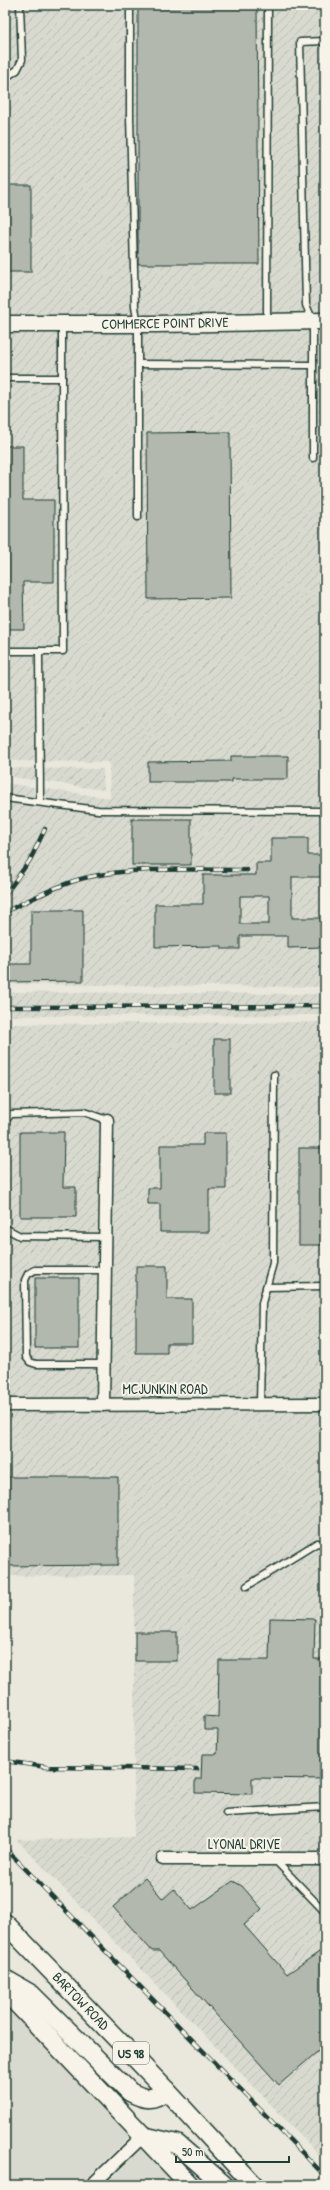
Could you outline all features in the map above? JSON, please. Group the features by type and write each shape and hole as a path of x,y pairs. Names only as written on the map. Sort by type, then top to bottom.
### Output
{"main road":[{"name":"BARTOW ROAD","path":"5,1923 166,2090 254,2185"},
{"path":"5,1979 31,1994 130,2092 140,2097 150,2099 158,2097 166,2090"},
{"path":"5,1991 190,2185"},
{"path":"143,2136 177,2144 224,2185"}],"street":[{"name":"COMMERCE POINT DRIVE","path":"5,324 138,324 319,321"},
{"path":"103,1404 107,1120"},
{"name":"MCJUNKIN ROAD","path":"5,1405 325,1404"},
{"name":"LYONAL DRIVE","path":"163,1859 325,1859"},
{"path":"92,2185 143,2136"}],"lane":[{"path":"5,78 17,70 22,60 20,5"},
{"path":"130,5 130,117 135,307 138,324 138,517"},
{"path":"267,322 268,5"},
{"path":"313,458 313,366 319,321 306,305 300,42 325,41"},
{"path":"5,651 63,652 62,324"},
{"path":"138,364 313,366"},
{"path":"5,378 62,378"},
{"path":"39,651 40,802"},
{"path":"5,798 98,810 325,811"},
{"path":"260,1404 262,1303 273,1262 274,1075"},
{"path":"5,1120 11,1114 84,1112 107,1120"},
{"path":"5,1228 20,1236 105,1237"},
{"path":"104,1364 36,1364 30,1362 26,1358 25,1280 28,1274 35,1270 105,1270"},
{"path":"266,1287 325,1286"},
{"path":"247,1586 317,1543 325,1544"},
{"path":"226,1813 325,1806"},
{"path":"274,1859 325,1912"}],"shaded area":[{"path":"5,5 325,5 325,987 5,984 5,783 110,798 109,762 5,761"},
{"path":"5,768 103,769 104,790 5,776"},
{"path":"5,992 325,994 325,1015 5,1016"},
{"path":"325,1022 325,2161 17,1840 134,1837 134,1575 5,1576 5,1024"},
{"path":"5,2005 130,2136 80,2185 5,2185"},
{"path":"142,2148 177,2185 104,2185"}],"building":[{"path":"138,5 257,5 259,264 138,264"},
{"path":"5,185 31,185 31,272 5,272"},
{"path":"230,432 231,598 148,599 147,433"},
{"path":"5,446 23,446 23,500 54,500 54,582 23,582 24,629 5,629"},
{"path":"231,756 288,756 288,779 232,779 232,782 148,782 148,762 231,761"},
{"path":"132,819 191,819 191,865 132,865"},
{"path":"271,838 308,838 308,855 325,855 325,877 292,877 292,918 325,918 325,947 288,948 288,936 240,936 240,949 222,949 222,946 155,947 155,904 203,904 203,875 256,875 256,863 271,863","holes":["240,896 269,896 269,924 240,924"]},
{"path":"31,910 83,910 83,981 5,982 5,964 31,964"},
{"path":"214,1039 230,1039 230,1093 214,1093"},
{"path":"20,1132 64,1132 63,1187 76,1187 76,1217 20,1217"},
{"path":"203,1133 226,1133 226,1189 209,1189 209,1232 160,1232 160,1204 148,1204 148,1188 160,1188 160,1145 203,1145"},
{"path":"299,1148 325,1148 325,1245 299,1245"},
{"path":"136,1266 167,1266 167,1299 192,1299 192,1343 167,1343 167,1353 136,1353"},
{"path":"35,1278 79,1278 79,1348 35,1348"},
{"path":"5,1477 118,1477 118,1565 5,1566"},
{"path":"270,1618 315,1619 314,1659 325,1659 325,1779 252,1778 252,1794 195,1793 195,1779 201,1779 202,1754 217,1754 218,1730 204,1730 204,1716 218,1717 219,1660 269,1660"},
{"path":"135,1632 177,1632 177,1661 135,1661"},
{"path":"145,1878 163,1899 174,1889 192,1910 233,1881 242,1886 262,1909 244,1925 287,1974 325,1948 325,2045 279,2085 159,1951 152,1951 113,1907"}],"railway":[{"path":"5,895 30,860 45,829"},
{"path":"5,912 41,894 77,880 96,876 139,871 184,869 247,870"},
{"path":"5,1007 325,1006"},
{"path":"5,1761 46,1767 197,1769"},
{"path":"5,1848 325,2176"}]}
